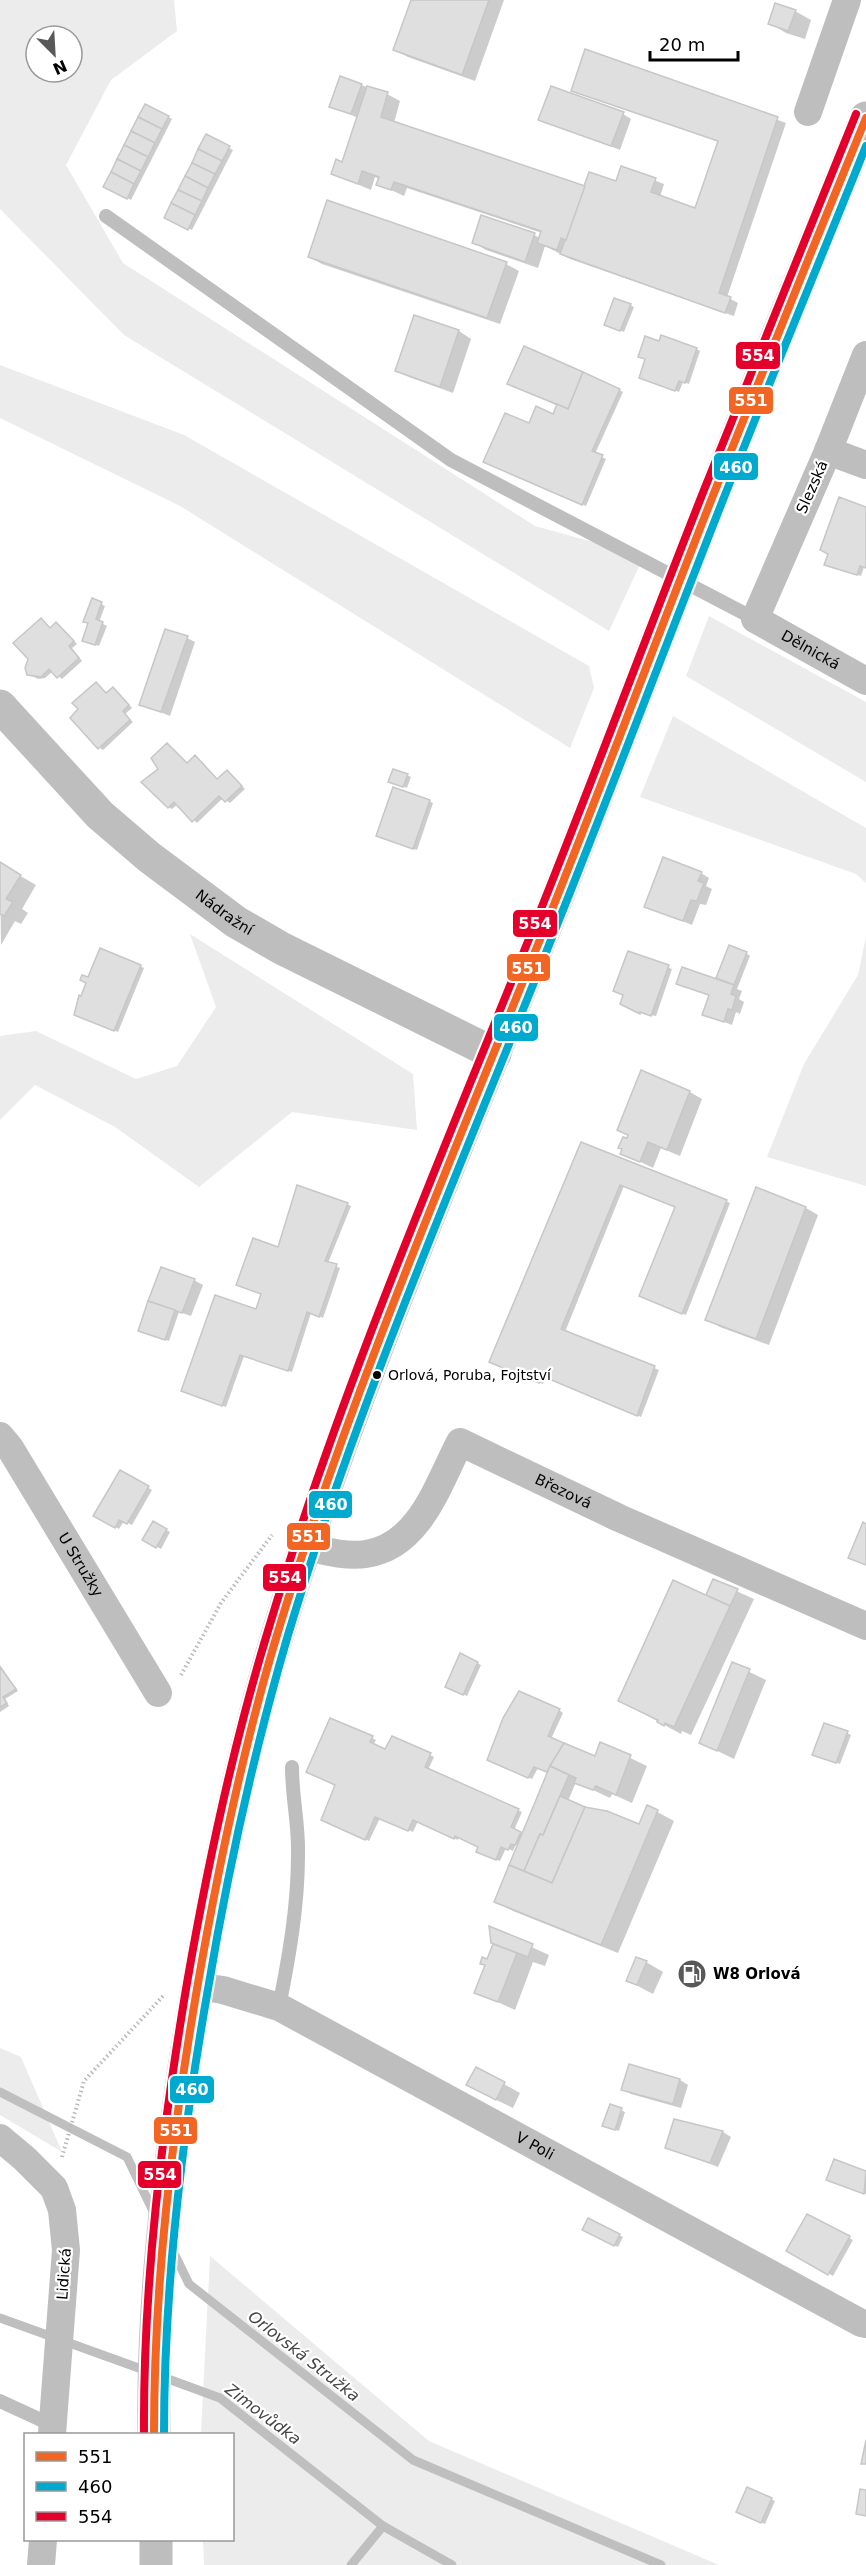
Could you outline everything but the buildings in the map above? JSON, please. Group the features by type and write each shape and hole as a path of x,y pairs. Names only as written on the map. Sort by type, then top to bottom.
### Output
{"street":[{"path":"808,112 847,0"},
{"path":"154,2433 159,2290 170,2166 197,1986 251,1731 279,1629 364,1385 442,1182 596,802 692,549 866,118"},
{"name":"Slezská","path":"755,619 828,451 866,355"},
{"path":"828,451 866,465"},
{"name":"Dělnická","path":"755,619 866,681"},
{"name":"Nádražní","path":"0,706 100,815 149,856 236,922 281,948 495,1054"},
{"name":"U Stružky","path":"0,1436 158,1693"},
{"name":"Březová","path":"306,1547 366,1554 396,1544 422,1518 460,1442 618,1518 866,1626"},
{"name":"V Poli","path":"197,1986 223,1990 279,2007 866,2324"},
{"name":"Lidická","path":"0,2138 54,2188 62,2210 66,2250 52,2430"},
{"path":"41,2565 43,2541"},
{"path":"156,2541 156,2565"}],"lane":[{"path":"106,216 451,460 755,619"},
{"path":"279,2007 290,1953 298,1854 292,1797 292,1767"},
{"path":"0,2401 52,2430"}],"path":[{"path":"158,1693 176,1683 221,1603 272,1535"},
{"path":"60,2165 84,2081 165,1994"}],"shaded area":[{"path":"0,0 174,0 177,31 111,80 66,165 123,263 535,526 644,556 609,631 124,335 0,209"},
{"path":"0,365 184,435 589,666 594,688 570,748 180,506 0,418"},
{"path":"709,616 866,702 866,782 686,676"},
{"path":"673,716 866,828 866,883 856,874 640,797"},
{"path":"190,934 413,1074 417,1130 292,1112 199,1187 115,1127 35,1085 0,1120 0,1036 36,1031 136,1079 177,1066 216,1007"},
{"path":"866,937 866,1186 767,1157 804,1064 858,975"},
{"path":"0,2048 21,2057 62,2152 0,2115"},
{"path":"210,2256 429,2441 719,2565 204,2565 203,2541 234,2541 234,2433 201,2433"}],"waterway":[{"name":"Orlovská Stružka","path":"0,2092 127,2157 154,2213"},
{"name":"Orlovská Stružka","path":"172,2249 189,2284 413,2460 661,2565"},
{"name":"Zimovůdka","path":"0,2318 147,2371"},
{"name":"Zimovůdka","path":"160,2376 220,2398 383,2526 452,2565"},
{"path":"351,2565 383,2526"}],"transit line":[{"name":"554","path":"144,2433 151,2264 162,2151 178,2039 213,1847 245,1712 270,1624 298,1535 361,1358 557,870 704,490 856,114"},
{"name":"551","path":"154,2433 161,2264 180,2095 206,1938 233,1803 280,1625 371,1360 567,873 733,446 866,118"},
{"name":"460","path":"164,2433 171,2266 190,2099 224,1900 264,1723 288,1635 346,1460 411,1287 866,146"}],"place":[{"name":"Orlová, Poruba, Fojtství","path":"377,1375"},
{"name":"W8 Orlová","path":"692,1974"}]}
